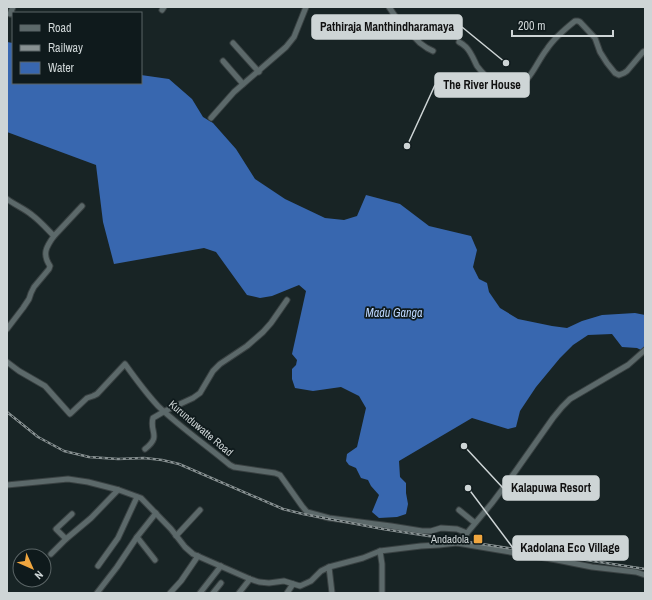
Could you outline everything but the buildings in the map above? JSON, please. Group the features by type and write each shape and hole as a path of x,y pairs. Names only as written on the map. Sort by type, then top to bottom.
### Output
{"street":[{"path":"10,14 13,7"},
{"path":"211,118 234,92 259,72 286,47 294,37 306,7"},
{"path":"389,7 397,19 420,43 433,51"},
{"path":"459,42 467,48 478,66 492,82 501,89 508,90 526,81 530,77 541,57 548,48 575,21 580,22 595,38 606,63 615,73 621,75 627,71 645,51"},
{"path":"233,43 259,72"},
{"path":"223,61 243,84"},
{"path":"7,199 33,215 54,236"},
{"path":"7,329 29,299 30,293 34,287 49,270 50,266 45,255 46,248 54,236 82,206"},
{"path":"145,449 152,444 154,438 152,420 156,416 200,393 213,370 247,346 272,324 287,300"},
{"path":"457,543 467,533 510,479 562,407 570,399 628,365 644,350"},
{"name":"Kurunduwatte Road","path":"7,362 18,371 45,386 70,414 87,398 98,394 125,364 157,405 182,426 230,465 280,475 307,512 329,518 422,531 431,531 441,528 457,529 467,533"},
{"path":"7,485 68,479 88,482 141,498 189,551 259,582 269,583 284,581 300,586 310,581 321,571 329,567 363,558 380,551 457,543 592,567 636,572 645,575"},
{"path":"52,553 91,518 118,490"},
{"path":"98,566 118,538 137,497"},
{"path":"176,536 200,510"},
{"path":"459,510 475,523"},
{"path":"97,593 156,513"},
{"path":"66,539 56,529 72,514"},
{"path":"137,537 156,560"},
{"path":"380,551 382,564 382,593"},
{"path":"170,593 181,581 198,556"},
{"path":"200,593 221,566"},
{"path":"329,567 332,593"},
{"path":"239,593 250,579"},
{"path":"207,585 213,592 220,583"},
{"path":"286,593 293,584"}],"water":[{"name":"Madu Ganga","path":"7,42 12,43 12,84 142,84 142,75 169,79 192,99 203,117 213,123 236,149 255,179 285,199 325,218 344,220 357,216 366,195 400,204 429,226 471,236 477,250 473,267 479,279 487,283 489,292 500,308 518,319 567,328 582,321 602,315 635,313 645,315 645,352 637,348 622,347 612,334 588,335 573,345 560,358 536,387 520,411 516,427 508,429 472,418 399,461 400,477 406,483 408,504 406,514 397,517 379,518 372,512 379,495 368,480 361,478 356,468 349,465 346,461 347,454 357,447 366,408 359,396 341,387 313,391 295,388 292,379 292,369 296,365 297,360 292,354 306,291 299,285 272,296 260,298 247,295 216,252 204,248 114,264 103,222 96,165 7,132"}],"railway":[{"path":"7,412 38,437 64,451 89,457 118,459 144,458 179,464 283,509 303,514 383,529 645,569"}],"place":[{"name":"Pathiraja Manthindharamaya","path":"506,63"},
{"name":"The River House","path":"407,146"},
{"name":"Kalapuwa Resort","path":"464,446"},
{"name":"Kadolana Eco Village","path":"468,488"},
{"name":"Andadola","path":"478,539"}]}
